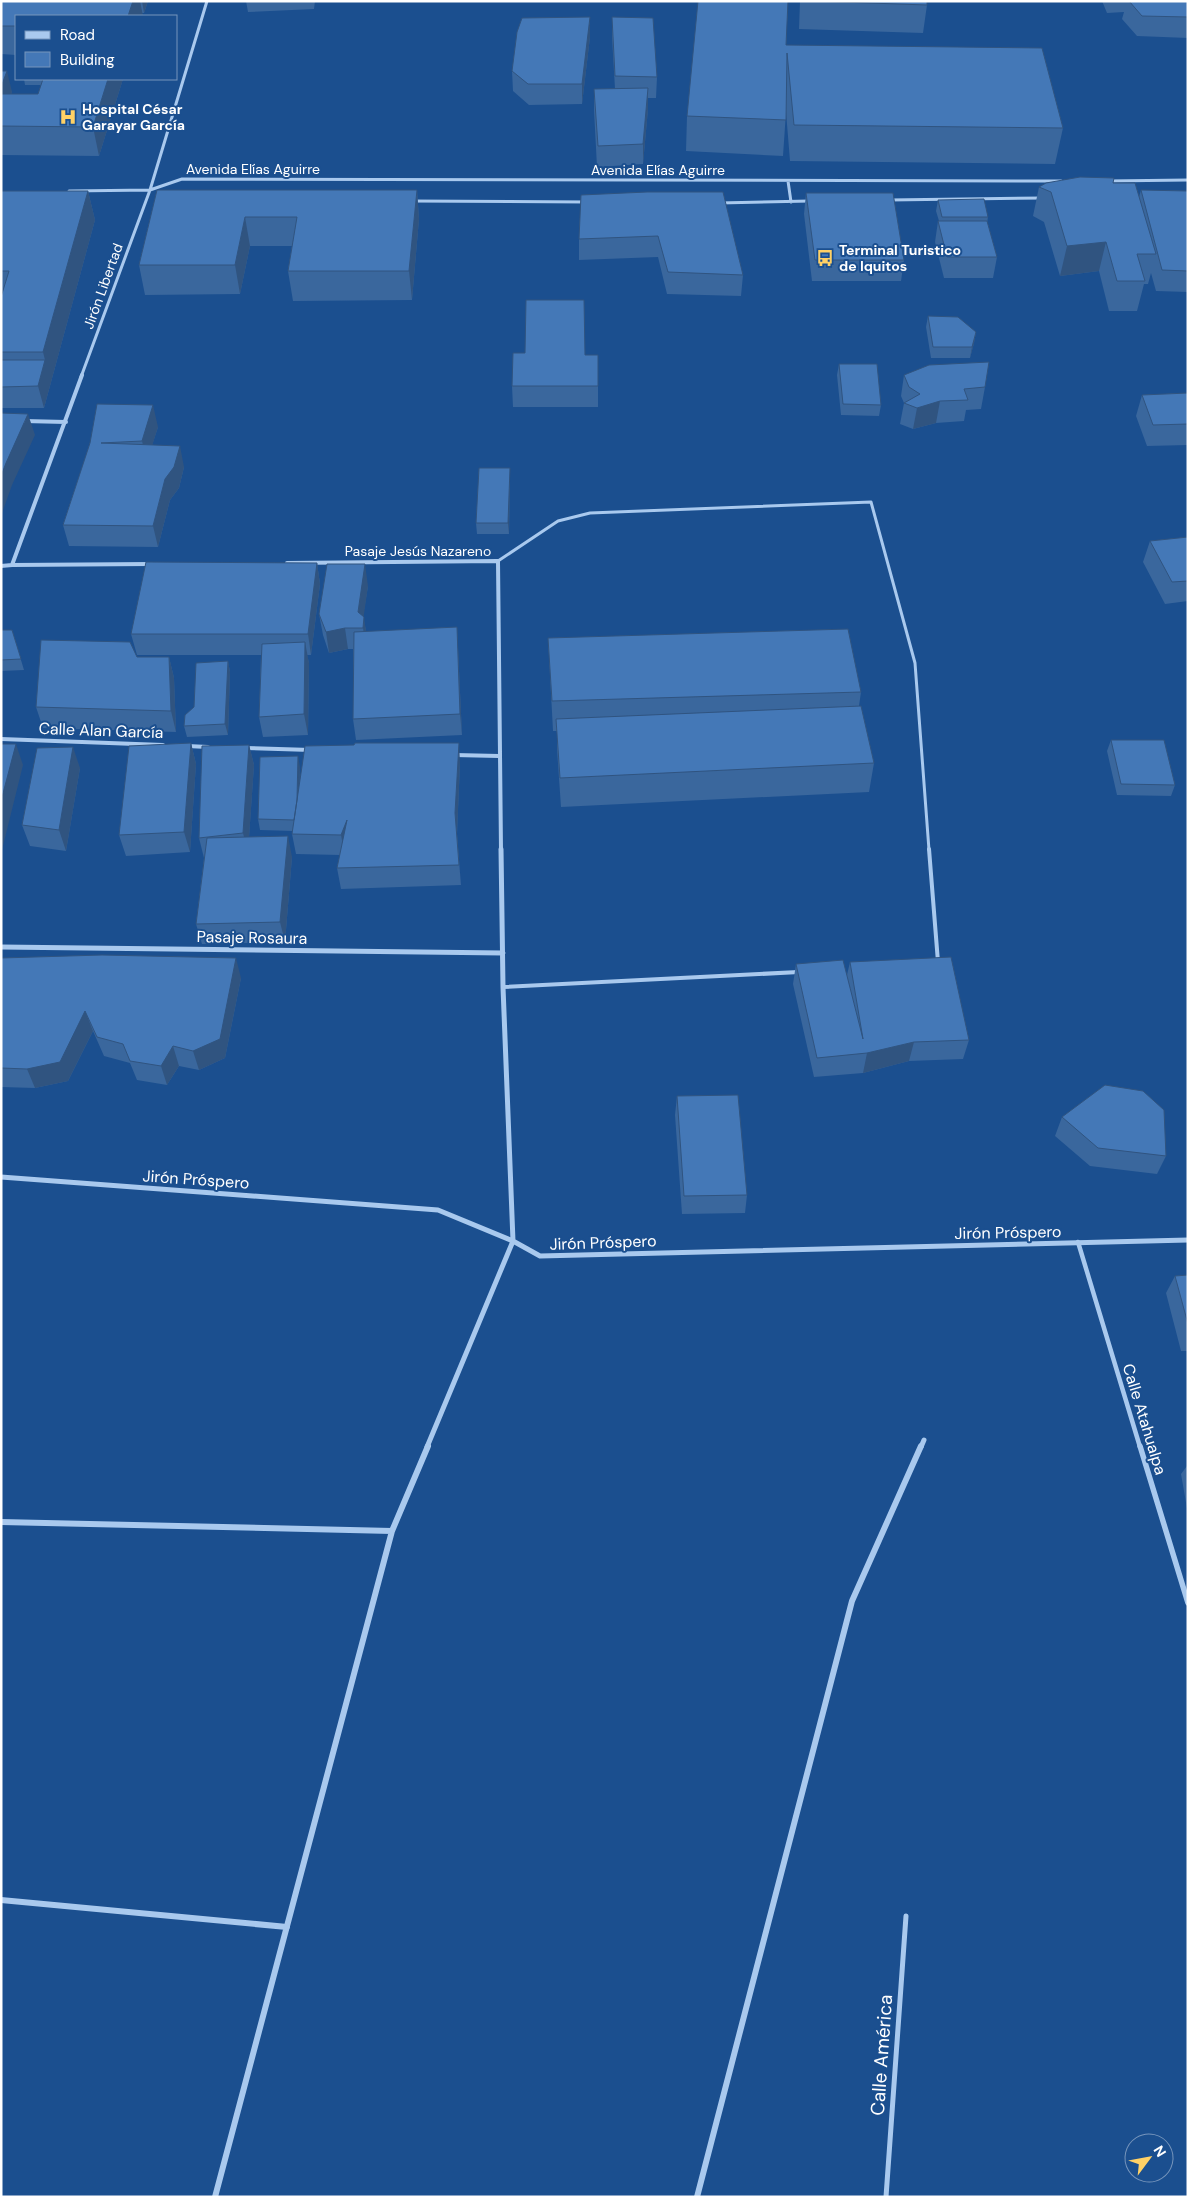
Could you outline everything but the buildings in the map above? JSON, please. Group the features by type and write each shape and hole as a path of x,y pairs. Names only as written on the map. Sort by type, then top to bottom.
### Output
{"street":[{"name":"Jirón Libertad","path":"12,565 150,190 207,1"},
{"name":"Avenida Elías Aguirre","path":"150,190 182,179 788,182 1069,181"},
{"path":"1099,181 1188,180"},
{"path":"788,182 791,202"},
{"path":"61,191 150,190 159,193"},
{"path":"879,200 1044,198"},
{"name":"Avenida Elías Aguirre","path":"405,201 594,202"},
{"name":"Avenida Elías Aguirre","path":"712,203 811,201"},
{"path":"20,420 66,422"},
{"path":"215,2197 392,1531 513,1241 503,987 498,561"},
{"name":"Pasaje Jesús Nazareno","path":"280,563 498,561"},
{"path":"1,566 161,564"},
{"name":"Calle Alan García","path":"1,740 171,745"},
{"name":"Calle Alan García","path":"180,746 210,747"},
{"path":"240,748 320,750"},
{"path":"450,755 499,756"},
{"name":"Pasaje Rosaura","path":"1,947 503,953"},
{"name":"Jirón Próspero","path":"1,1178 438,1210 513,1241 540,1256 1188,1240"},
{"name":"Calle Atahualpa","path":"1078,1242 1188,1603"},
{"path":"697,2197 852,1601 924,1440"},
{"path":"1,1522 392,1531"},
{"path":"1,1900 287,1927"}],"lane":[{"name":"Pasaje Jesús Nazareno","path":"498,561 558,521 590,513 871,502 915,663 938,964 928,965"},
{"path":"503,987 800,972"},
{"name":"Calle América","path":"886,2197 906,1916"}],"place":[{"name":"Hospital César Garayar García","path":"68,117"},
{"name":"Terminal Turistico de Iquitos","path":"825,258"}]}
